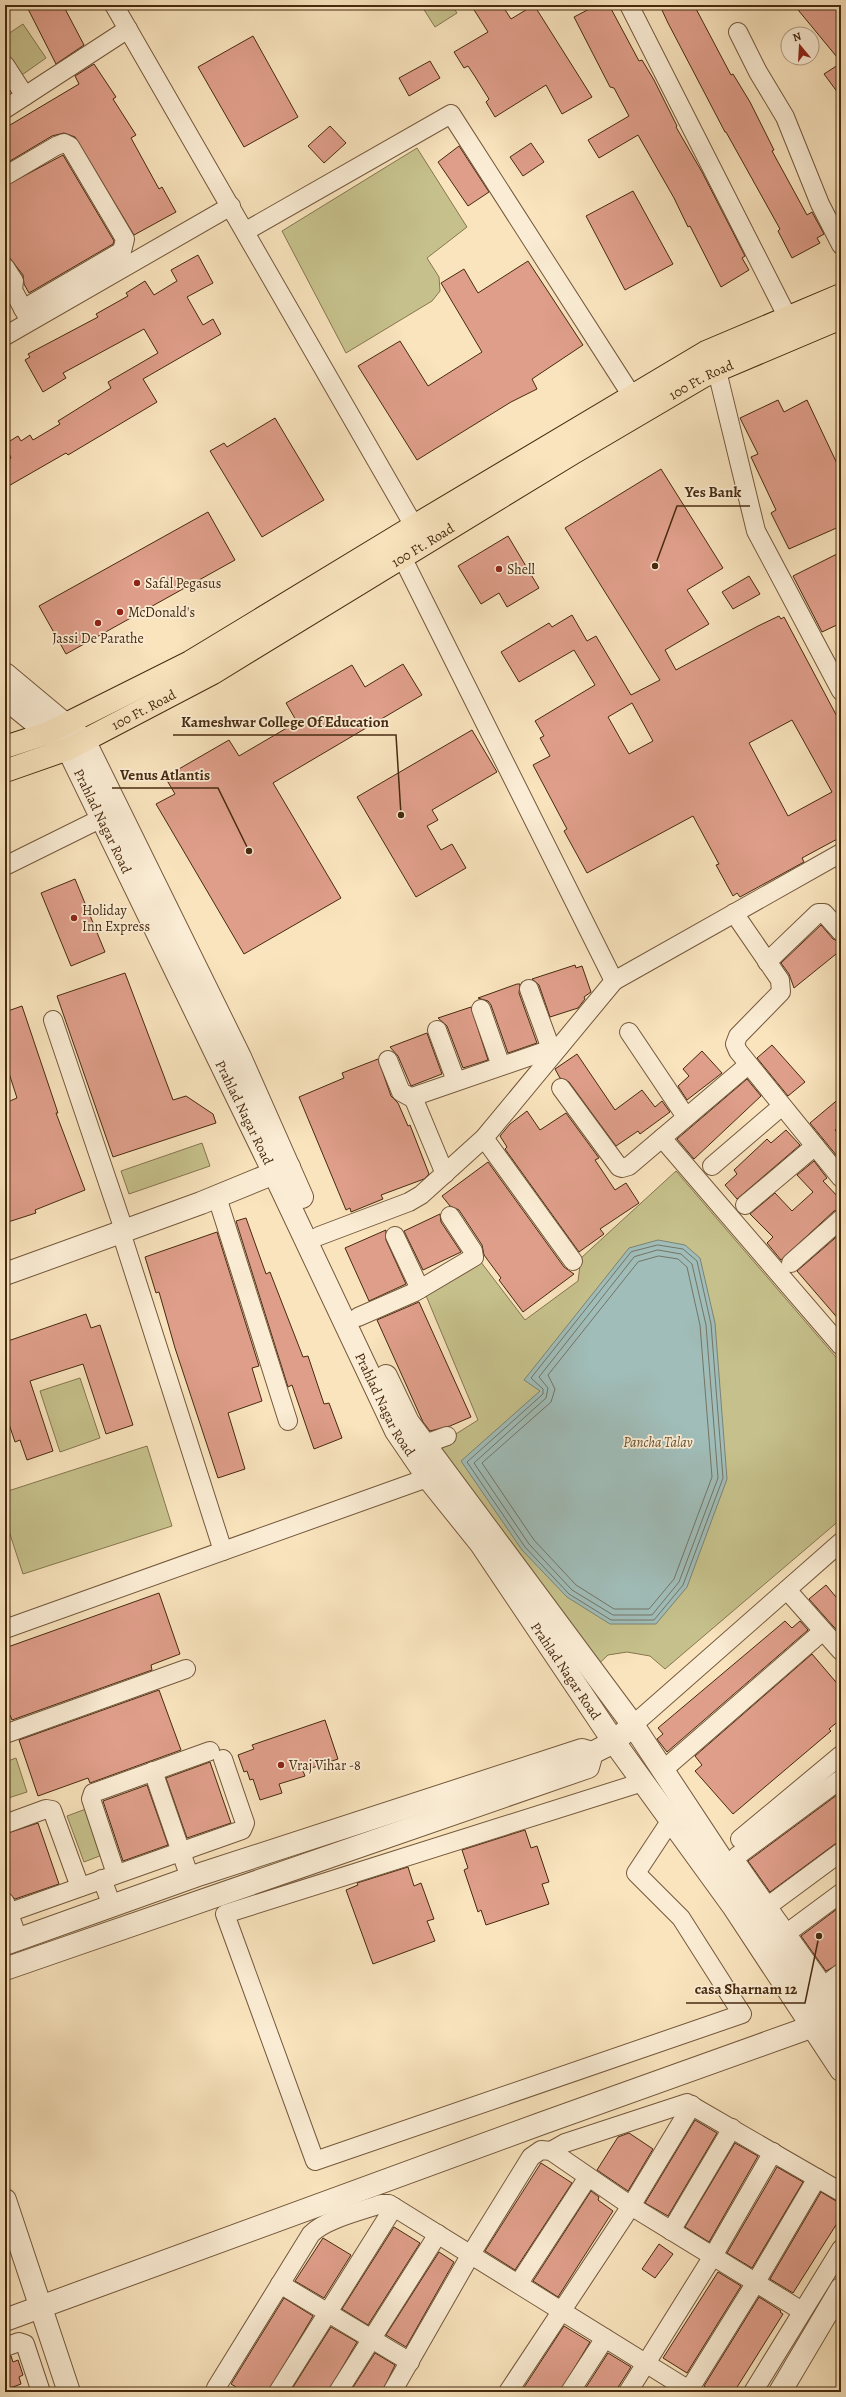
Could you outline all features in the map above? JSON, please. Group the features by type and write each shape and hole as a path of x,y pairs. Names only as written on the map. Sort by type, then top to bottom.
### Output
{"main road":[{"name":"100 Ft. Road","path":"5,771 76,745 213,673 402,557 419,535 632,396 706,352 841,295"},
{"name":"100 Ft. Road","path":"5,747 56,728 190,662 419,535 573,453 717,371 840,320"}],"street":[{"path":"114,5 246,231 419,535"},
{"path":"629,5 788,318"},
{"path":"5,109 128,29"},
{"path":"738,32 758,72 786,117 820,204 841,245"},
{"path":"5,65 25,96"},
{"path":"246,231 452,114 632,396"},
{"path":"5,176 56,146 64,143 70,146 125,239 122,251 26,315 5,336"},
{"path":"26,315 231,206"},
{"path":"5,267 14,281 13,290 26,315"},
{"path":"706,352 717,371 756,531 841,691"},
{"path":"402,557 614,981"},
{"path":"5,674 56,728 76,745 240,1057 281,1170 319,1236 408,1422 425,1444 437,1475 634,1725 720,1857 824,1986 828,2019"},
{"path":"5,698 56,728"},
{"name":"Prahlad Nagar Road","path":"76,745 102,818 281,1170 396,1431 437,1475 481,1544 614,1742 733,1906 828,2019 841,2070"},
{"path":"5,866 102,818"},
{"path":"319,1236 409,1202 421,1195 484,1138 555,1048 614,981 841,853"},
{"path":"734,913 780,980 782,992 738,1036 735,1044 748,1065 841,1178"},
{"path":"767,962 818,913 824,913 841,932"},
{"path":"529,989 555,1048"},
{"path":"481,1009 500,1066"},
{"path":"53,1020 224,1551"},
{"path":"437,1030 456,1081"},
{"path":"629,1032 686,1117"},
{"path":"414,1099 418,1094 555,1048"},
{"path":"388,1060 401,1092 414,1099 445,1174"},
{"path":"561,1088 622,1168 629,1166 748,1065"},
{"path":"712,1166 782,1106"},
{"path":"484,1138 573,1260"},
{"path":"662,1138 841,1346"},
{"path":"745,1205 815,1146"},
{"path":"5,1274 217,1196 281,1170"},
{"path":"217,1196 288,1421"},
{"path":"358,1317 420,1289 474,1257 473,1251 450,1216"},
{"path":"791,1263 841,1219"},
{"path":"395,1236 420,1289"},
{"path":"425,1444 447,1436"},
{"path":"5,1629 437,1475"},
{"path":"242,1830 80,1887 6,1910 12,1942 252,1857 582,1750 592,1753 614,1742 841,1542"},
{"path":"787,1590 841,1651"},
{"path":"663,1770 824,1631"},
{"path":"5,1734 186,1669"},
{"path":"5,1969 588,1767 592,1753"},
{"path":"112,1906 109,1876 91,1796 96,1792 153,1771 217,1755 245,1823 242,1830 252,1857"},
{"path":"720,1857 841,1755"},
{"path":"153,1771 190,1878"},
{"path":"841,1779 737,1856 737,1862 768,1906 778,1929 841,2040"},
{"path":"643,1782 225,1914 314,2162 742,2014 681,1918 636,1873 670,1820"},
{"path":"5,1824 46,1809 52,1810 80,1887"},
{"path":"768,1906 841,1852"},
{"path":"169,1886 176,1911"},
{"path":"778,1929 841,1893"},
{"path":"824,1986 841,1973"},
{"path":"5,2320 42,2308 828,2019"},
{"path":"551,2151 565,2143 687,2102 841,2192"},
{"path":"508,2392 631,2206 692,2105"},
{"path":"671,2230 732,2128"},
{"path":"392,2392 471,2254 531,2157 541,2150 551,2151 631,2206 802,2311"},
{"path":"628,2392 713,2256 773,2152"},
{"path":"519,2283 588,2177"},
{"path":"218,2390 280,2284 316,2229 381,2204 394,2207 562,2309 605,2338 691,2391 817,2178"},
{"path":"5,2200 69,2392"},
{"path":"278,2392 394,2207"},
{"path":"338,2392 438,2234"},
{"path":"753,2392 841,2249"},
{"path":"280,2284 410,2362"},
{"path":"780,2392 841,2289"},
{"path":"797,2392 841,2318"},
{"path":"570,2392 605,2338"},
{"path":"5,2347 19,2342 25,2344 41,2392"}],"green space":[{"path":"421,5 452,5 457,13 435,27"},
{"path":"23,24 46,58 19,77 5,58 5,36"},
{"path":"417,148 467,227 427,258 439,277 440,291 432,301 346,353 282,231"},
{"path":"202,1143 210,1166 129,1194 121,1171"},
{"name":"Pancha Talav","path":"676,1171 841,1363 841,1519 665,1669 650,1656 627,1652 608,1655 589,1673 432,1449 478,1420 422,1286 474,1253 525,1320 578,1281 581,1258"},
{"path":"80,1378 100,1438 60,1452 40,1391"},
{"path":"147,1446 172,1526 23,1574 5,1519 5,1492"},
{"path":"16,1758 27,1792 5,1799 5,1762"},
{"path":"94,1806 110,1852 84,1862 67,1816"}],"water":[{"path":"658,1240 685,1245 700,1258 715,1323 727,1479 687,1587 656,1624 610,1624 567,1597 522,1550 461,1461 540,1391 524,1380 629,1248"}],"building":[{"path":"26,5 63,5 84,45 56,64"},
{"path":"471,5 502,5 511,19 534,5 592,97 562,114 546,85 495,117 486,102 489,99 474,75 468,66 464,68 454,52 488,32"},
{"path":"597,5 609,5 639,61 642,60 654,80 677,126 676,127 702,172 745,256 742,258 749,270 721,287 690,226 688,227 674,198 638,135 599,158 588,140 629,116 614,88 610,87 574,17"},
{"path":"669,5 694,5 731,75 733,74 750,102 774,150 772,151 807,215 812,212 824,234 817,238 820,243 792,258 778,231 780,229 725,132 668,23 661,8"},
{"path":"794,5 841,5 841,62 820,37 820,26 811,26"},
{"path":"253,36 298,117 244,147 198,67"},
{"path":"430,61 440,78 409,96 399,78"},
{"path":"841,63 841,97 824,74"},
{"path":"94,64 116,97 113,99 136,135 131,138 159,189 162,187 176,212 134,235 75,137 64,133 52,136 5,164 5,128 79,84 75,76"},
{"path":"330,126 346,143 324,163 308,146"},
{"path":"531,143 544,162 523,176 510,157"},
{"path":"459,146 489,192 468,206 438,162"},
{"path":"63,155 114,241 113,244 29,293 24,284 23,275 5,252 5,186"},
{"path":"633,191 673,264 625,290 586,216"},
{"path":"198,255 213,283 187,297 203,325 213,319 221,334 143,379 157,402 68,455 66,453 5,488 5,462 11,458 5,444 18,436 21,441 30,435 33,440 60,424 58,421 111,388 108,382 158,353 144,329 63,373 66,378 43,392 25,360 30,357 28,354 98,317 96,314 128,296 126,293 145,281 154,295 177,281 171,270"},
{"path":"528,261 583,345 532,379 537,389 511,402 417,460 358,366 400,341 428,386 482,352 441,283 464,269 478,293"},
{"path":"778,400 784,412 807,400 841,472 841,526 789,549 771,513 776,510 751,457 758,454 740,418"},
{"path":"275,418 324,500 262,537 210,451 224,443 227,447"},
{"path":"661,469 723,568 687,590 709,624 665,650 676,670 758,626 779,616 781,619 784,617 841,724 841,837 802,858 804,862 740,897 737,893 733,896 716,865 719,864 693,816 587,873 564,831 567,829 533,765 550,756 540,738 544,736 535,721 595,685 574,650 519,682 501,652 549,623 552,627 572,615 587,641 596,636 631,695 660,680 565,528","holes":["632,703 653,741 629,754 608,717","792,720 832,792 788,816 749,743"]},
{"name":"Safal Pegasus","path":"208,512 235,560 66,654 39,606"},
{"path":"508,536 539,588 507,607 499,593 481,604 458,566"},
{"path":"841,552 841,623 822,632 793,576"},
{"path":"749,576 760,594 733,609 722,592"},
{"path":"403,664 422,695 273,783 341,898 244,954 156,804 175,794 165,777 229,740 239,756 297,722 286,703 352,665 365,687"},
{"path":"472,730 497,772 432,810 438,820 427,826 441,850 452,844 466,868 416,897 357,797"},
{"path":"75,879 105,952 71,966 41,893"},
{"path":"821,925 833,939 841,942 841,950 794,988 789,974 781,963"},
{"path":"575,965 576,968 582,966 591,992 584,997 585,999 578,1008 550,1017 539,985 532,979"},
{"path":"125,973 173,1100 186,1096 213,1114 216,1123 113,1157 57,996"},
{"path":"520,984 519,993 537,1043 508,1053 491,1005 488,1001 478,998"},
{"path":"22,1006 58,1113 56,1113 85,1190 35,1210 36,1213 5,1223 5,1103 17,1098 7,1067 5,1067 5,1012"},
{"path":"471,1007 488,1060 463,1068 447,1026 438,1018"},
{"path":"427,1033 442,1074 411,1086 398,1056 390,1047"},
{"path":"772,1045 805,1082 788,1096 757,1058"},
{"path":"702,1051 722,1073 687,1100 678,1086 689,1076 683,1069"},
{"path":"577,1054 615,1110 642,1090 655,1107 662,1101 670,1112 640,1134 638,1131 616,1146 569,1082 560,1078 555,1069"},
{"path":"378,1059 391,1096 398,1103 408,1126 410,1125 429,1174 424,1179 381,1195 383,1199 351,1212 350,1208 346,1210 299,1097 344,1078 342,1073"},
{"path":"747,1079 761,1096 694,1159 677,1139"},
{"path":"841,1097 841,1125 835,1130 841,1137 841,1161 810,1123"},
{"path":"527,1111 540,1130 566,1113 599,1158 595,1160 615,1190 626,1183 639,1203 600,1229 604,1234 579,1252 505,1149 507,1147 500,1136 510,1124"},
{"path":"786,1130 800,1145 737,1199 725,1185 737,1174 734,1170 767,1139 771,1143"},
{"path":"814,1161 827,1178 823,1181 841,1200 841,1209 834,1211 781,1260 767,1243 773,1237 750,1214 775,1193 792,1211 813,1192 797,1175"},
{"path":"488,1162 564,1267 574,1274 523,1312 499,1280 501,1278 484,1255 482,1245 459,1210 450,1206 442,1196"},
{"path":"440,1214 441,1222 461,1252 423,1270 404,1231"},
{"path":"246,1218 266,1274 270,1272 303,1357 308,1356 324,1404 329,1403 342,1438 314,1449 292,1385 288,1387 236,1221"},
{"path":"386,1230 386,1240 406,1284 369,1301 345,1248"},
{"path":"217,1232 259,1366 252,1368 262,1401 228,1413 245,1469 218,1478 175,1348 159,1292 156,1293 145,1257"},
{"path":"841,1233 841,1322 797,1271"},
{"path":"419,1302 471,1417 450,1426 430,1431 423,1422 377,1320"},
{"path":"86,1314 91,1328 100,1325 133,1425 106,1434 83,1364 30,1381 53,1451 27,1460 20,1440 15,1442 5,1412 9,1410 5,1398 5,1388 9,1387 5,1374 5,1342"},
{"path":"826,1585 841,1603 841,1635 809,1599"},
{"path":"159,1593 180,1654 151,1665 152,1670 12,1720 10,1715 5,1717 5,1648"},
{"path":"785,1621 792,1628 800,1621 808,1630 667,1752 657,1739 663,1734 658,1728"},
{"path":"812,1654 841,1688 841,1719 829,1729 831,1731 733,1814 695,1771 702,1765 695,1756"},
{"path":"159,1690 181,1750 90,1783 88,1778 38,1796 19,1740"},
{"name":"Vraj Vihar -8","path":"325,1720 338,1759 303,1771 305,1776 279,1784 282,1793 260,1800 253,1779 250,1780 247,1771 244,1772 238,1755 254,1749 252,1745"},
{"path":"210,1762 231,1823 187,1838 166,1778"},
{"path":"147,1785 168,1845 123,1861 103,1801"},
{"path":"841,1792 841,1842 835,1844 770,1892 748,1861"},
{"path":"38,1823 59,1884 15,1899 9,1893 5,1880 5,1834"},
{"path":"525,1830 531,1848 537,1846 549,1882 542,1884 549,1904 486,1925 481,1910 478,1912 464,1870 468,1868 462,1850"},
{"path":"408,1867 414,1886 421,1883 434,1919 427,1921 435,1941 373,1964 346,1890 358,1885 357,1883"},
{"path":"841,1906 841,1963 826,1971 801,1936"},
{"path":"695,2120 717,2133 668,2216 645,2203"},
{"path":"629,2133 653,2149 628,2191 597,2170 618,2137"},
{"path":"735,2143 758,2156 709,2242 685,2227"},
{"path":"541,2163 572,2183 515,2270 485,2251"},
{"path":"777,2167 803,2182 752,2268 727,2253"},
{"path":"591,2191 599,2197 598,2200 613,2211 558,2297 533,2281"},
{"path":"821,2192 841,2204 841,2217 793,2293 770,2279"},
{"path":"394,2227 420,2243 368,2325 342,2309"},
{"path":"323,2238 351,2255 324,2298 295,2281"},
{"path":"659,2244 673,2254 655,2278 642,2269"},
{"path":"439,2252 454,2262 406,2347 386,2335"},
{"path":"718,2272 741,2286 687,2373 663,2358"},
{"path":"759,2297 781,2311 780,2312 783,2314 734,2392 712,2392 704,2386"},
{"path":"284,2298 313,2316 268,2392 244,2392 231,2384"},
{"path":"564,2326 590,2342 560,2392 521,2392"},
{"path":"331,2327 357,2342 328,2392 290,2392"},
{"path":"375,2353 395,2365 382,2392 350,2392"},
{"path":"608,2353 631,2367 615,2392 583,2392"},
{"path":"11,2356 13,2362 18,2360 23,2375 19,2377 21,2384 5,2390 5,2357"}],"place":[{"name":"Yes Bank","path":"655,566"},
{"name":"Shell","path":"499,569"},
{"name":"Safal Pegasus","path":"137,583"},
{"name":"McDonald's","path":"120,612"},
{"name":"Jassi De Parathe","path":"98,623"},
{"name":"Kameshwar College Of Education","path":"401,815"},
{"name":"Venus Atlantis","path":"249,851"},
{"name":"Holiday Inn Express","path":"74,918"},
{"name":"Vraj Vihar -8","path":"281,1765"},
{"name":"casa Sharnam 12","path":"819,1936"}]}
